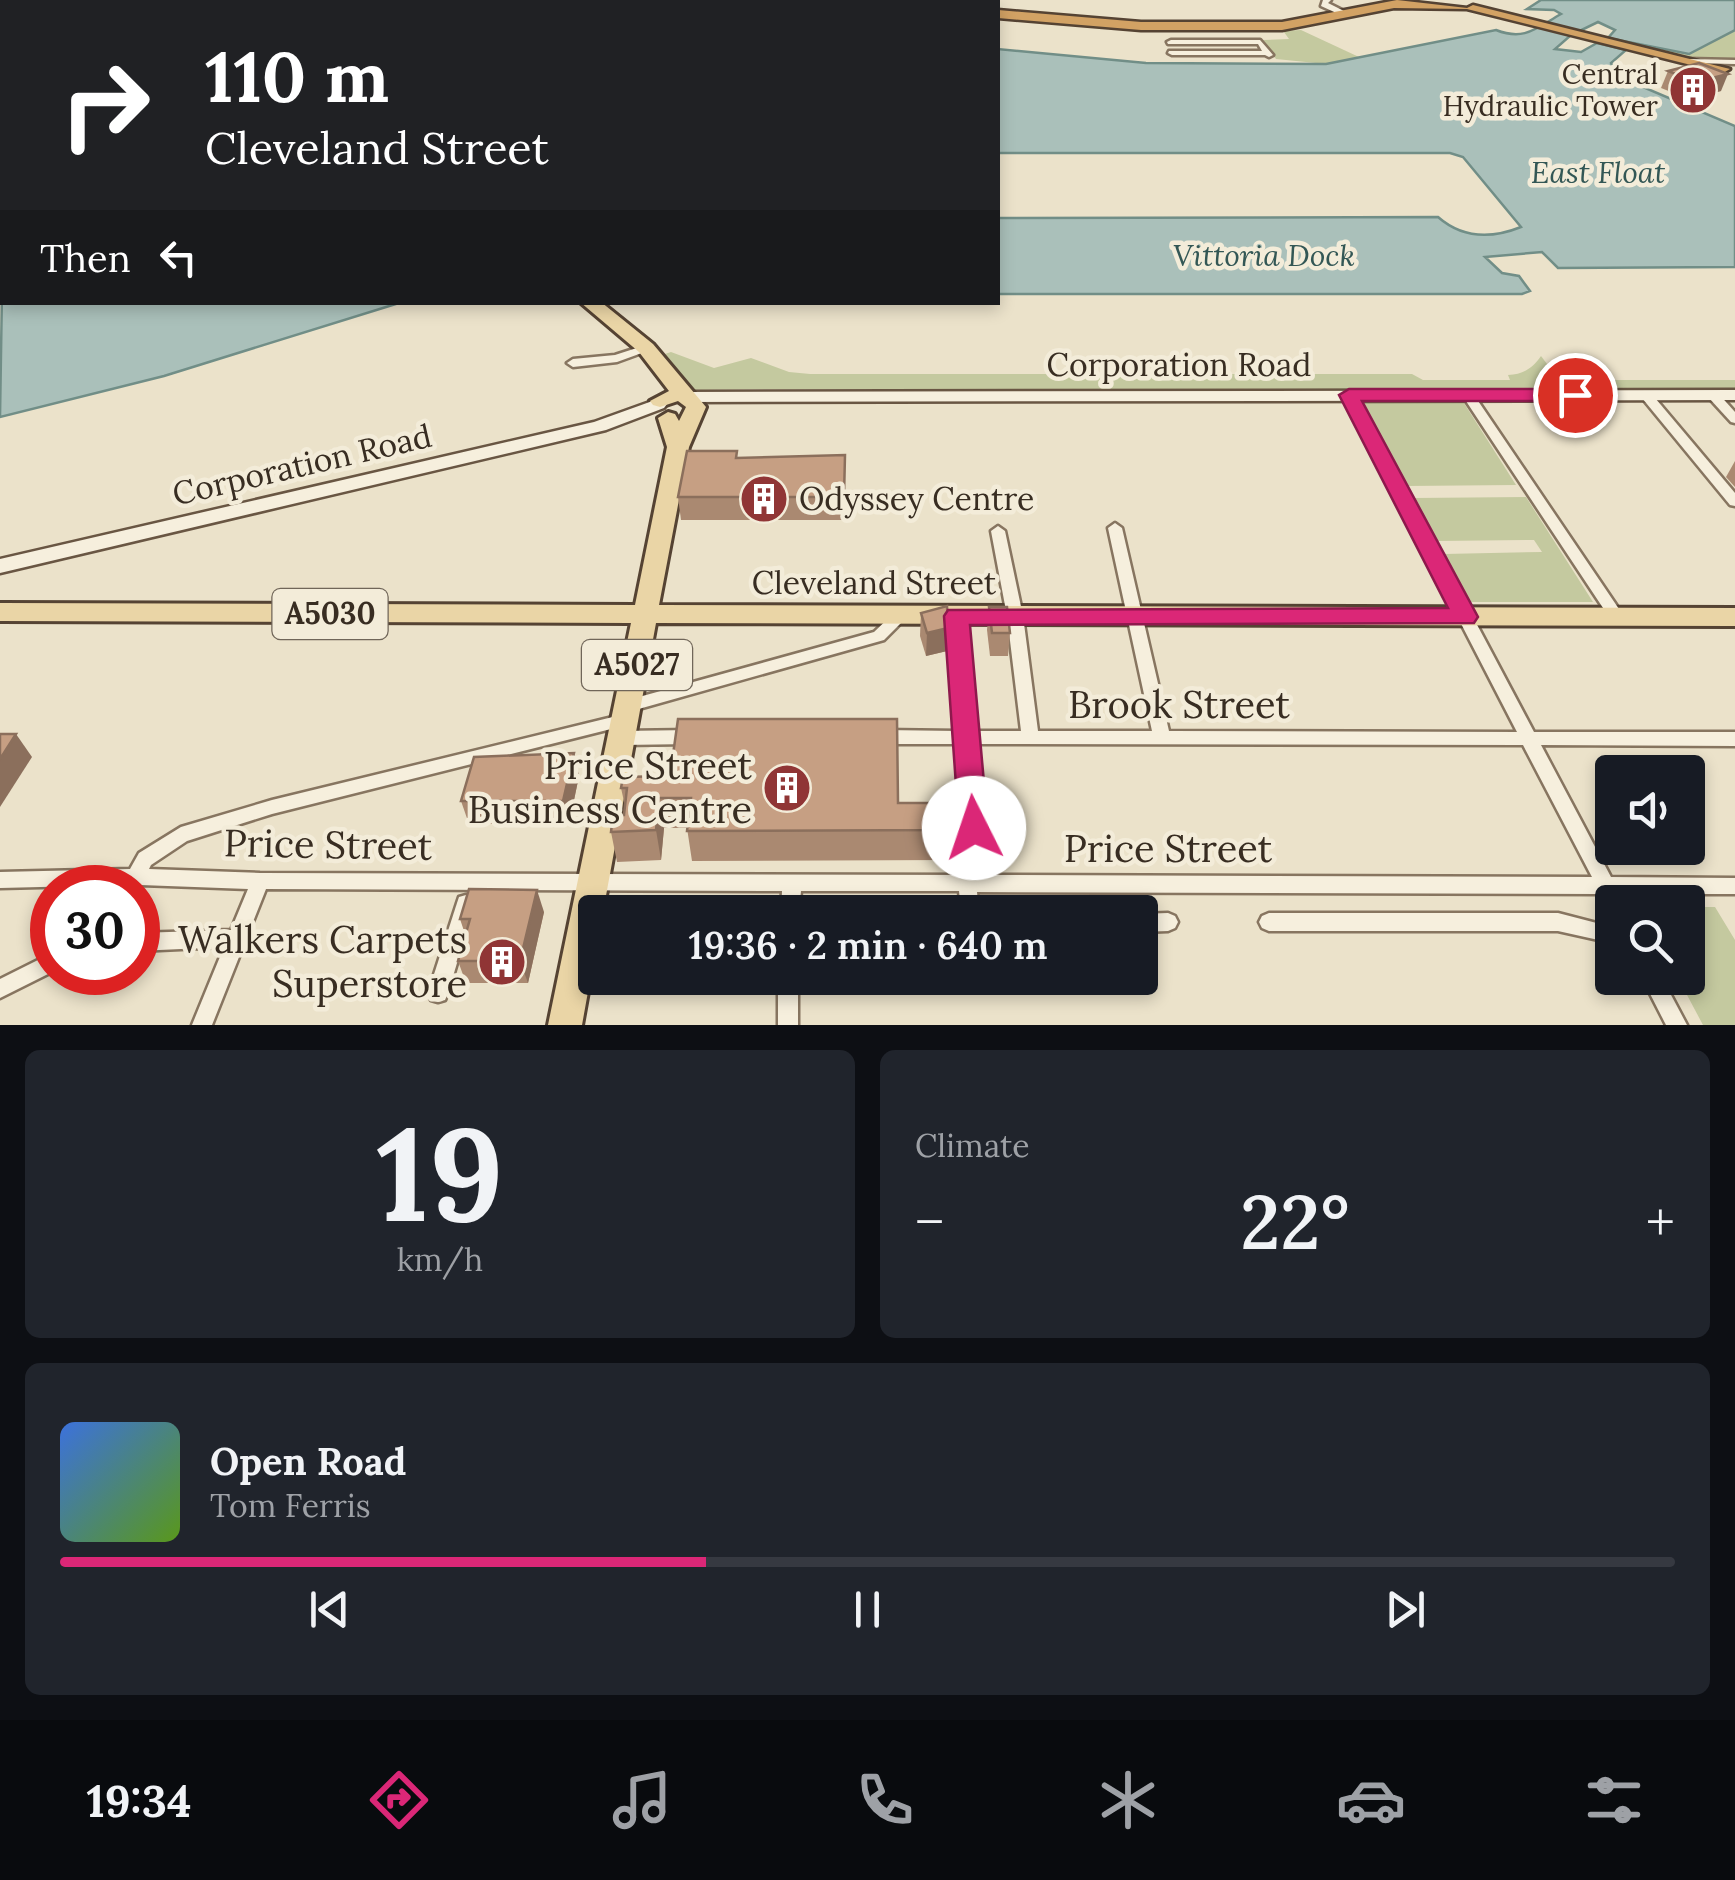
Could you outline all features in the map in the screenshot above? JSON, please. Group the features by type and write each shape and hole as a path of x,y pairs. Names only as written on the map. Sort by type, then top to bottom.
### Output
{"highway":[{"path":"1000,14 1141,26 1282,26 1416,0"},
{"path":"1442,0 1730,71"},
{"path":"1388,6 1467,8 1490,2 1516,18"}],"main road":[{"path":"593,305 646,348 689,404 663,410"},
{"name":"A5027","path":"661,372 663,410 678,447"},
{"name":"Corporation Road","path":"689,404 743,394 1735,395"},
{"name":"A5027","path":"564,1025 689,404"},
{"name":"Corporation Road","path":"0,566 663,410"},
{"name":"Cleveland Street","path":"4,613 1735,616"}],"street":[{"path":"1327,0 1324,4 1346,14"},
{"path":"1172,53 1268,54 1251,26"},
{"path":"1171,42 1260,42"},
{"path":"1673,59 1712,64 1730,71"},
{"path":"574,363 617,358 646,348"},
{"path":"1349,395 1605,885"},
{"path":"1468,395 1616,616"},
{"path":"1646,395 1735,502"},
{"path":"1713,395 1735,419"},
{"path":"1115,528 1162,738"},
{"path":"998,531 1030,737"},
{"path":"142,865 181,835 272,807 625,721 879,636 901,616"},
{"path":"956,616 967,737 972,895"},
{"path":"625,721 714,737"},
{"name":"Brook Street","path":"869,737 1735,739"},
{"name":"Price Street","path":"0,880 30,880"},
{"path":"202,1025 260,881"},
{"name":"Price Street","path":"160,882 973,883 1595,894"},
{"path":"438,993 473,882"},
{"path":"791,895 792,883"},
{"name":"Price Street","path":"1705,888 1735,886"},
{"path":"1158,922 1168,922"},
{"path":"1269,922 1558,922 1595,931"},
{"path":"160,941 237,938"},
{"path":"0,989 30,973"},
{"path":"788,995 788,1025"},
{"path":"1661,995 1677,1025"}],"green space":[{"path":"1301,30 1359,57 1326,64 1276,59 1263,40 1289,39 1284,32 1258,32"},
{"path":"1735,30 1735,58 1722,60 1697,59 1635,45 1689,54"},
{"path":"671,352 714,368 751,358 789,372 810,374 1412,374 1423,380 1510,380 1508,375 1527,370 1541,356 1559,380 1735,380 1735,389 689,390 665,354"},
{"path":"1462,400 1516,485 1406,486 1361,401"},
{"path":"1526,497 1593,602 1470,602 1444,554 1542,552 1534,540 1436,541 1414,498"},
{"path":"1705,907 1715,907 1735,940 1735,1025 1703,1025 1687,995 1705,995"}],"water":[{"name":"East Float","path":"1541,0 1735,0 1735,30 1689,54 1608,38 1615,30 1598,22 1571,35 1555,49 1581,52 1597,43 1626,50 1611,63 1617,76 1735,126 1735,267 1558,268 1542,252 1485,257 1502,273 1519,276 1530,291 1522,294 1000,294 1000,218 1438,217 1467,233 1499,233 1521,227 1463,157 1450,153 1000,153 1000,49 1146,63 1326,64 1496,30 1522,34 1561,14 1527,9"},
{"path":"2,305 393,305 164,376 0,417"}],"building":[{"path":"1699,63 1728,74 1696,82 1668,71"},
{"path":"687,451 737,451 736,458 845,455 844,497 678,497"},
{"path":"947,606 948,628 927,633 921,613"},
{"path":"989,607 1007,607 1010,633 992,633"},
{"name":"Price Street Business Centre","path":"678,719 897,719 898,803 949,803 950,830 687,831 691,798 659,798 656,830 611,832 613,815 624,815 627,788 621,788 623,777 670,776"},
{"path":"0,734 16,734 0,759"},
{"path":"574,753 563,801 461,801 474,757"},
{"path":"469,889 537,890 520,961 458,961 470,919 460,919"}],"place":[{"name":"Central Hydraulic Tower","path":"1693,90"},
{"name":"Odyssey Centre","path":"764,499"},
{"name":"Price Street Business Centre","path":"787,788"},
{"name":"Walkers Carpets Superstore","path":"502,962"}],"route":[{"path":"974,828 956,616 1466,617 1349,395 1575,395"}],"water label":[{"name":"Vittoria Dock","path":"1264,256"}]}
